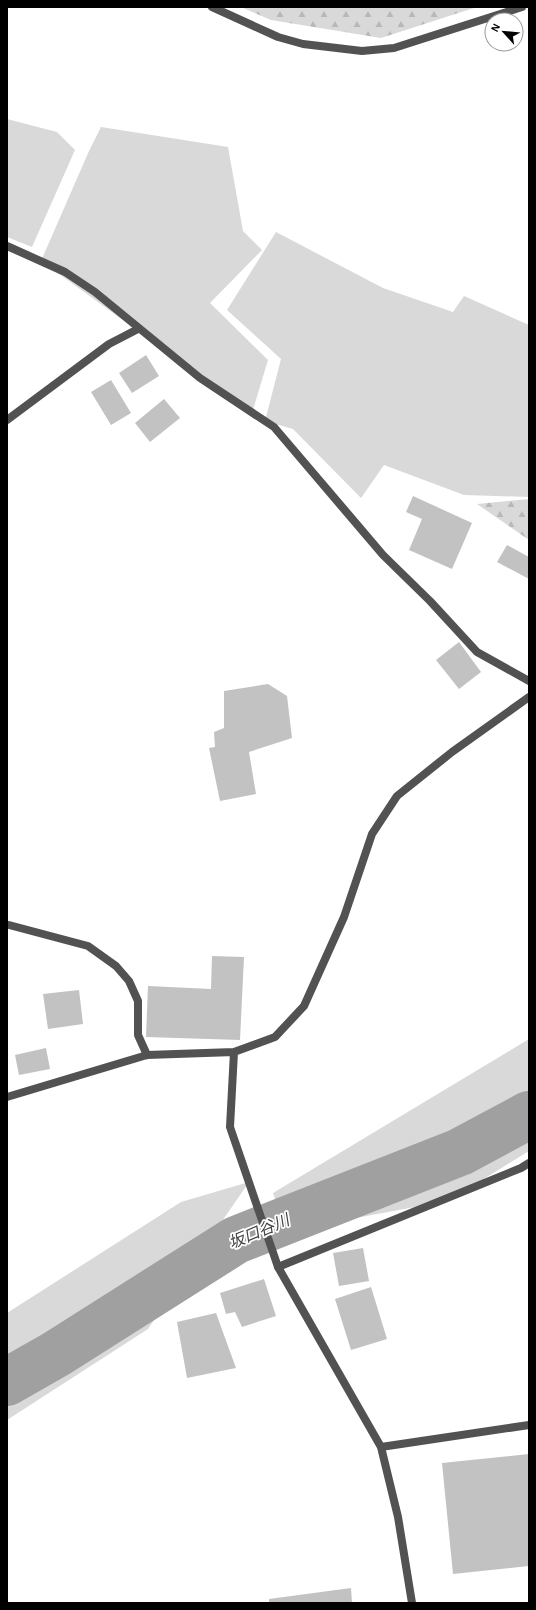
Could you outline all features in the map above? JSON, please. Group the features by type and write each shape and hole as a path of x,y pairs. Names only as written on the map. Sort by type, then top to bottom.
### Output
{"street":[{"path":"212,7 278,37 303,44 362,51 394,48 522,7"},
{"path":"7,246 64,272 95,292 138,329 200,378 274,427 383,555 430,601 477,652 529,680"},
{"path":"7,420 109,344 138,329"},
{"path":"7,1097 147,1055 234,1052 275,1037 304,1006 344,917 372,834 397,796 452,752 529,697"},
{"path":"9,925 88,946 116,966 128,980 138,1000 138,1035 147,1055"},
{"path":"234,1052 230,1127 278,1267 381,1447 398,1517 412,1603"},
{"path":"278,1267 521,1168 529,1163"},
{"path":"381,1447 529,1425"}],"green space":[{"path":"241,7 477,7 381,38 271,20"},
{"path":"7,119 57,132 75,150 32,247 7,237"},
{"path":"101,127 228,147 243,231 262,250 210,303 268,360 252,413 41,261"},
{"path":"276,232 383,288 453,312 464,296 529,325 529,497 464,495 384,465 361,498 293,429 265,421 281,359 227,310"},
{"path":"529,499 529,540 477,504"},
{"path":"529,1039 529,1151 482,1180 415,1207 286,1231 273,1193"},
{"path":"249,1182 148,1329 7,1420 7,1313 181,1202"}],"building":[{"path":"146,355 159,376 132,393 119,373"},
{"path":"111,380 131,413 111,425 91,392"},
{"path":"164,399 180,418 150,442 135,423"},
{"path":"413,496 472,523 452,569 409,550 422,519 406,512"},
{"path":"507,545 529,557 529,579 497,562"},
{"path":"459,642 481,672 459,689 436,660"},
{"path":"268,684 287,696 292,738 249,752 256,794 220,801 209,748 215,747 214,732 224,728 224,691"},
{"path":"212,956 244,957 240,1040 146,1037 148,986 211,989"},
{"path":"79,990 83,1024 48,1029 43,994"},
{"path":"46,1048 50,1069 19,1075 15,1055"},
{"path":"363,1248 369,1281 339,1286 333,1253"},
{"path":"264,1279 276,1316 242,1327 235,1312 226,1314 220,1293"},
{"path":"371,1287 387,1339 351,1350 335,1299"},
{"path":"216,1313 236,1368 187,1378 177,1322"},
{"path":"529,1454 529,1566 453,1574 442,1463"},
{"path":"351,1588 352,1603 269,1603 269,1599"}],"waterway":[{"name":"坂口谷川","path":"7,1382 56,1354 236,1240 460,1152 529,1115"}]}
